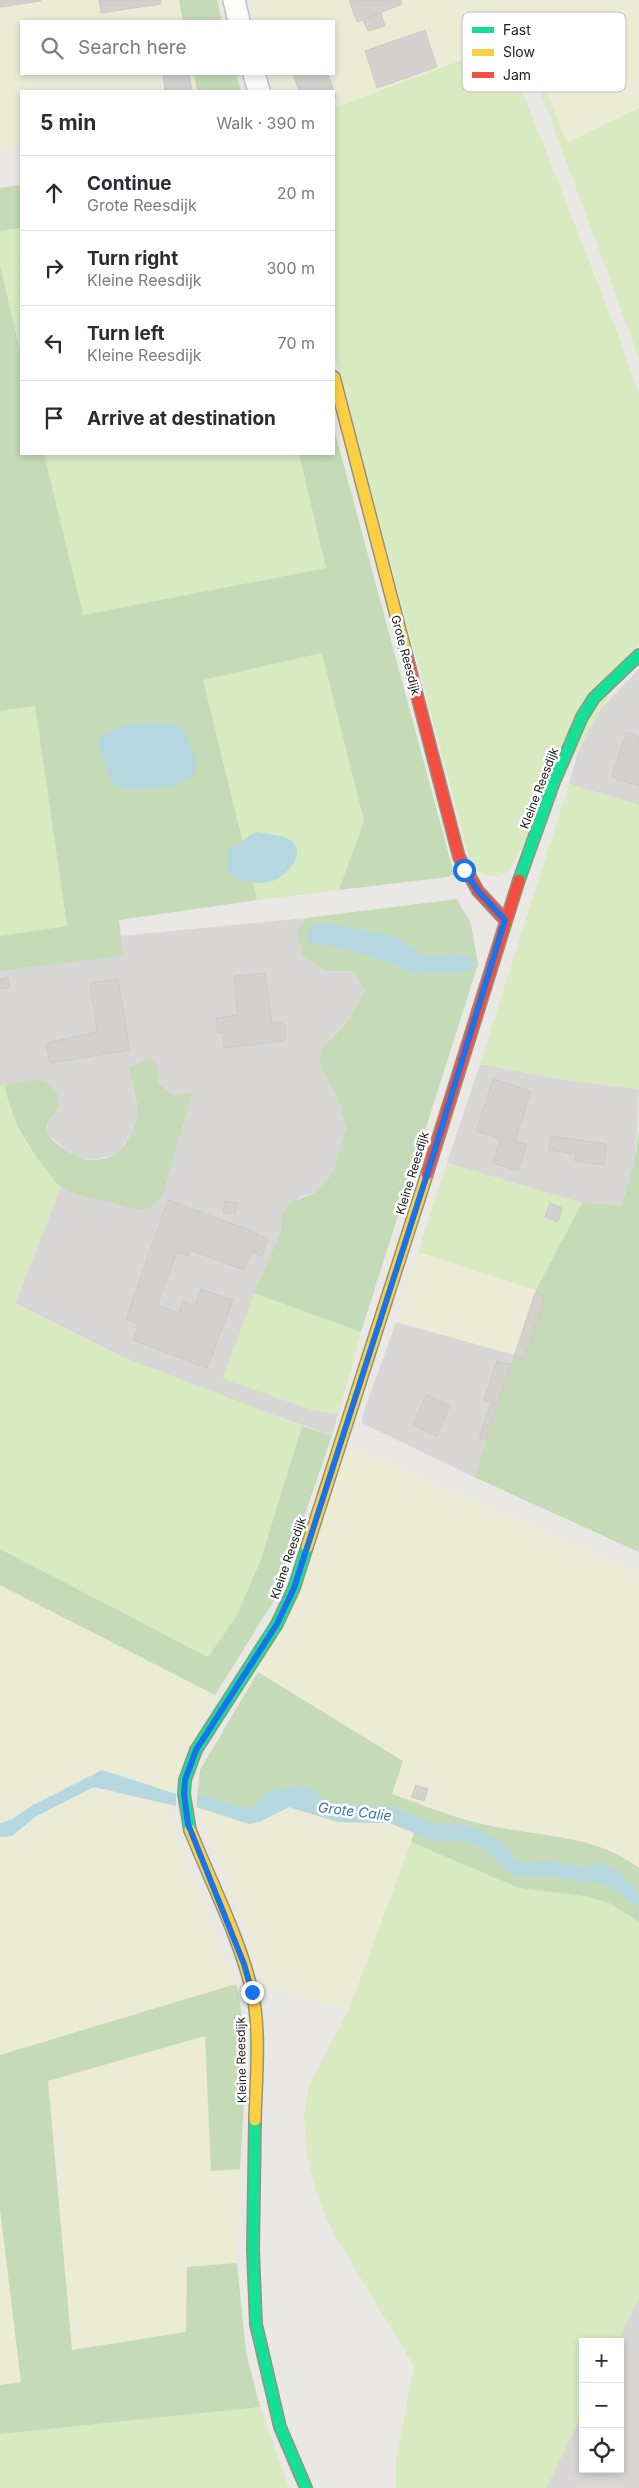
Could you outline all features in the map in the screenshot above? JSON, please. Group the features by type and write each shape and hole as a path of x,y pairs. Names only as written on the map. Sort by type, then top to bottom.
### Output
{"street":[{"path":"234,0 239,20"},
{"path":"254,75 259,90"},
{"name":"Grote Reesdijk","path":"335,381 459,857 464,870 478,891 505,920"},
{"name":"Kleine Reesdijk","path":"306,2488 280,2428 256,2324 253,2250 257,2038 252,1992 244,1964 188,1824 184,1794 185,1780 196,1750 277,1624 294,1588 420,1196 505,920 554,782 582,717 594,698 639,655"}],"shaded area":[{"path":"639,669 639,805 569,784 577,755 596,714"},
{"path":"306,918 297,929 326,971 353,971 365,990 349,1020 330,1038 320,1061 323,1072 337,1096 346,1127 335,1166 328,1179 316,1192 300,1197 282,1214 280,1233 254,1293 361,1332 332,1436 175,1379 121,1356 15,1303 61,1187 79,1194 133,1208 191,1094 173,1095 158,1083 157,1067 129,1068 138,1111 136,1127 116,1155 91,1160 79,1158 64,1149 49,1135 47,1130 48,1124 59,1104 43,1081 0,1085 0,971 122,956 120,936"},
{"path":"480,1064 572,1081 639,1089 636,1153 622,1205 582,1203 447,1163"},
{"path":"396,1322 515,1355 474,1477 362,1423 362,1417"},
{"path":"639,2297 639,2488 546,2488 579,2420 579,2473 624,2473 624,2338 619,2338"}],"green space":[{"path":"0,0 217,0 222,20 20,20 20,75 236,75 241,90 20,90 20,149 0,151"},
{"path":"179,0 217,0 222,20 183,20"},
{"path":"250,0 639,0 639,108 567,143 546,92 626,92 626,12 462,12 462,60 335,108 335,90 276,90 271,75 335,75 335,20 256,20"},
{"path":"462,60 462,92 521,92 615,327 639,394 639,643 508,872 499,876 486,874 472,867 335,355 335,108"},
{"path":"194,75 236,75 241,90 197,90"},
{"path":"541,92 547,92 567,143 639,108 639,358"},
{"path":"20,185 20,228 0,231 0,188"},
{"path":"20,228 20,351 0,265 0,231"},
{"path":"0,265 20,351 20,455 44,455 83,615 326,568 299,455 335,455 335,433 454,874 448,877 339,890 364,821 322,653 203,680 257,900 119,920 123,956 0,971 0,936 67,926 35,706 0,711"},
{"path":"44,455 299,455 326,568 82,615"},
{"path":"323,653 364,821 339,890 257,900 203,680"},
{"path":"35,706 67,927 0,936 0,711"},
{"path":"569,784 639,805 639,1089 572,1081 480,1064"},
{"path":"457,899 471,924 478,964 361,1332 254,1293 280,1233 282,1214 290,1203 316,1192 328,1179 335,1166 346,1127 337,1096 323,1072 320,1061 321,1049 349,1020 365,990 353,971 326,971 302,955 297,929 306,918"},
{"path":"150,1058 158,1067 158,1083 173,1095 192,1093 163,1195 152,1206 137,1209 81,1195 61,1187 53,1179 25,1139 11,1110 4,1085 34,1080 50,1084 57,1094 59,1105 47,1126 48,1134 57,1144 71,1153 84,1159 99,1159 116,1155 132,1132 136,1123 137,1104 129,1068"},
{"path":"0,1085 4,1085 11,1110 24,1141 61,1187 15,1303 121,1356 302,1426 260,1562 236,1617 208,1657 0,1549"},
{"path":"639,1129 639,1552 474,1477 536,1290 582,1203 622,1205 636,1153"},
{"path":"447,1163 582,1203 536,1290 418,1252"},
{"path":"418,1252 536,1290 515,1355 396,1322"},
{"path":"254,1293 361,1332 338,1414 315,1411 223,1379"},
{"path":"302,1426 332,1436 276,1597 215,1695 0,1585 0,1549 208,1657 236,1617 260,1562"},
{"path":"350,1446 639,1573 639,1868 630,1861 531,1832 481,1824 391,1794 258,1672"},
{"path":"0,1585 215,1695 176,1794 102,1770 33,1805 11,1820 0,1823"},
{"path":"258,1672 403,1761 392,1794 482,1824 584,1842 603,1848 639,1868 639,1922 609,1903 584,1896 519,1888 411,1842 414,1833 390,1823 338,1822 289,1807 261,1821 249,1824 196,1807 200,1770"},
{"path":"94,1787 101,1787 165,1805 236,1984 0,2055 0,1837 12,1836 35,1817"},
{"path":"196,1807 239,1822 256,1823 289,1807 320,1818 390,1823 414,1833 349,2010 264,1986 244,1924"},
{"path":"411,1842 519,1888 584,1896 609,1903 639,1922 639,2297 619,2338 579,2338 579,2420 546,2488 396,2488 396,2461 414,2366 333,2232 318,2198 307,2155 304,2115 310,2083 349,2010"},
{"path":"236,1984 241,2007 245,2053 240,2169 211,2171 205,2036 48,2081 72,2350 186,2332 187,2267 237,2263 246,2352 260,2407 0,2434 0,2385 21,2382 0,2209 0,2055"},
{"path":"205,2036 211,2170 240,2169 237,2263 187,2267 187,2332 72,2350 48,2081"},
{"path":"0,2209 21,2382 0,2385"},
{"path":"260,2407 289,2488 0,2488 0,2434"}],"water":[{"path":"130,724 173,724 185,730 196,762 195,774 177,786 134,790 116,786 111,781 103,756 97,745 103,736 120,726"},
{"path":"259,832 283,837 293,843 297,849 294,863 289,870 276,880 269,882 252,882 232,876 226,870 228,852 253,833"},
{"path":"321,922 400,939 418,953 427,956 443,956 454,953 474,959 473,967 466,972 414,974 395,964 356,952 309,942 306,939 309,930 315,924"},
{"path":"102,1770 176,1794 176,1806 94,1787 35,1817 12,1836 0,1837 0,1823 11,1820 33,1805"},
{"name":"Grote Calie","path":"296,1786 308,1787 327,1801 337,1804 392,1807 430,1822 443,1825 457,1824 476,1829 503,1843 520,1863 550,1861 578,1867 602,1863 613,1868 639,1893 639,1908 614,1889 604,1884 546,1875 525,1877 512,1875 482,1847 473,1843 459,1840 436,1842 390,1823 338,1822 289,1807 261,1821 249,1824 198,1807 199,1794 245,1809 251,1807 269,1791"}],"building":[{"path":"0,0 40,0 41,1 0,7"},
{"path":"99,0 161,0 161,4 101,13"},
{"path":"349,0 401,0 402,4 357,22"},
{"path":"381,13 385,26 368,31 363,20"},
{"path":"425,30 437,67 377,88 365,51"},
{"path":"163,75 189,75 192,90 165,90"},
{"path":"293,75 328,75 334,90 299,90"},
{"path":"626,732 639,737 639,786 612,777"},
{"path":"265,973 272,1023 280,1022 285,1026 286,1036 283,1041 224,1048 222,1032 218,1033 216,1018 238,1015 234,976"},
{"path":"8,977 9,988 0,989 0,979"},
{"path":"118,979 130,1050 50,1063 46,1043 97,1032 90,983"},
{"path":"493,1079 531,1091 515,1141 527,1144 518,1171 493,1163 500,1139 476,1131"},
{"path":"551,1136 607,1144 604,1165 575,1161 576,1154 549,1150"},
{"path":"168,1200 257,1233 257,1235 268,1239 262,1256 251,1252 244,1270 190,1250 188,1256 177,1252 157,1306 179,1313 183,1301 195,1306 201,1289 233,1300 207,1368 133,1340 139,1324 126,1319"},
{"path":"225,1201 237,1203 235,1214 223,1212"},
{"path":"550,1203 562,1208 558,1222 545,1217"},
{"path":"535,1293 545,1297 524,1360 514,1357"},
{"path":"497,1361 511,1365 498,1404 484,1400"},
{"path":"426,1395 450,1405 437,1436 413,1425"},
{"path":"491,1404 497,1406 486,1440 479,1438"},
{"path":"416,1785 428,1789 424,1801 411,1797"}],"traffic: fast":[{"path":"519,880 554,782 582,717 594,698 639,655"},
{"path":"190,1830 184,1794 185,1780 196,1750 277,1624 294,1588 307,1547"},
{"path":"255,2120 253,2250 256,2324 280,2427 306,2488"}],"traffic: slow":[{"path":"335,381 407,657"},
{"path":"307,1547 427,1174"},
{"path":"190,1830 232,1930 252,1991 257,2039 255,2120"}],"traffic: jam":[{"path":"407,657 459,857 478,891 505,920"},
{"path":"427,1174 519,880"}],"route":[{"path":"252,1992 244,1964 188,1824 184,1794 185,1780 196,1750 277,1624 294,1588 432,1159 505,920 478,891 464,870"}]}
